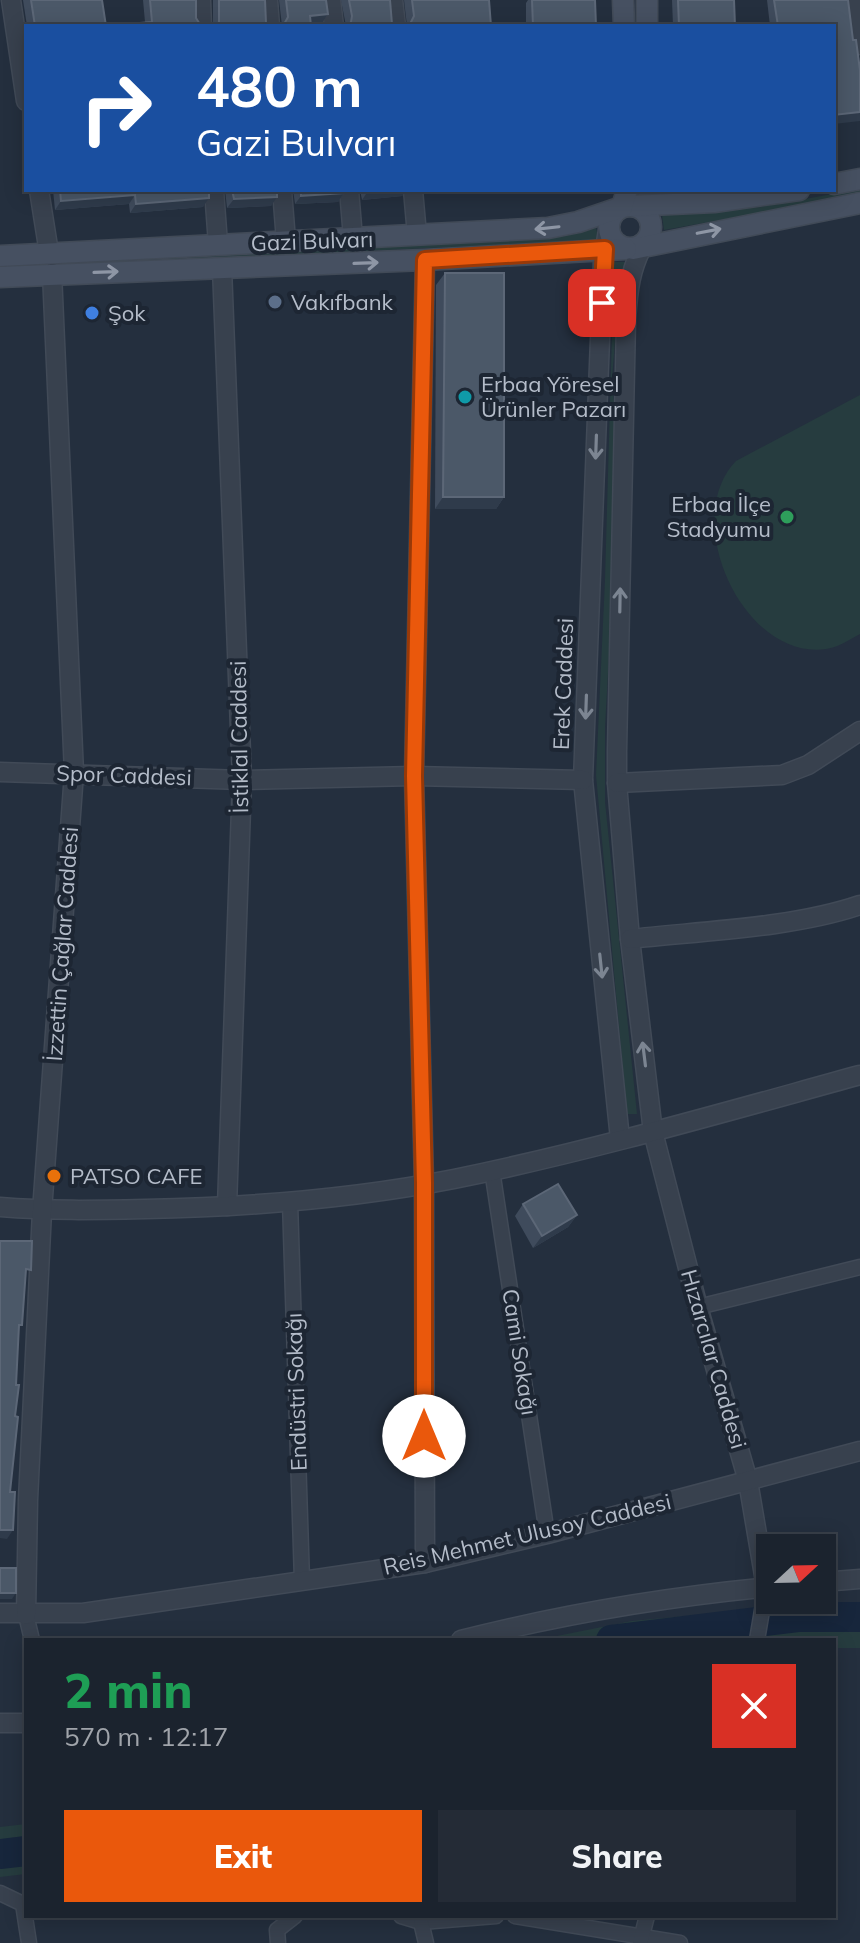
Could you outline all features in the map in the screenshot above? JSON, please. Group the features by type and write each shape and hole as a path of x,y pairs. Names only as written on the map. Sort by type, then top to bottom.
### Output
{"main road":[{"path":"623,0 624,24"},
{"path":"647,0 647,24"},
{"path":"836,184 860,179"},
{"name":"Gazi Bulvarı","path":"0,256 50,263 222,268 425,260 606,239 734,200 786,192"},
{"path":"606,239 612,216 626,201"},
{"name":"Gazi Bulvarı","path":"0,277 50,263 218,244 561,227 626,201 643,229"},
{"name":"Gazi Bulvarı","path":"643,229 860,203"}],"street":[{"path":"11,0 24,88"},
{"path":"201,0 202,24"},
{"path":"268,0 270,24"},
{"path":"331,0 334,24"},
{"path":"393,0 396,24"},
{"path":"855,0 860,45"},
{"name":"İzzettin Çağlar Caddesi","path":"26,1615 28,1500 42,1211 74,773 50,263 39,192"},
{"path":"214,192 218,244"},
{"path":"282,192 286,241"},
{"path":"349,192 353,238"},
{"path":"413,192 417,235"},
{"path":"643,229 630,278 626,320 617,783 630,939 653,1132"},
{"name":"Erek Caddesi","path":"606,239 583,780 620,1139"},
{"path":"425,260 414,776 424,1183 425,1563"},
{"name":"İstiklal Caddesi","path":"222,268 242,780 227,1206"},
{"path":"617,783 782,775 808,765 860,731"},
{"name":"Spor Caddesi","path":"0,772 242,780 414,776 583,780"},
{"path":"630,939 793,920 860,905"},
{"path":"0,1207 42,1211 227,1206 290,1202 424,1183 653,1132 860,1075"},
{"name":"Hızarcılar Caddesi","path":"653,1132 698,1307 748,1481 758,1534"},
{"name":"Cami Sokağı","path":"492,1170 547,1534"},
{"name":"Endüstri Sokağı","path":"290,1202 302,1581"},
{"path":"698,1307 860,1267"},
{"name":"Reis Mehmet Ulusoy Caddesi","path":"0,1613 83,1613 425,1563 860,1451"},
{"path":"836,1581 860,1579"},
{"path":"469,1638 542,1620 620,1606 756,1589"},
{"path":"757,1638 762,1614"},
{"path":"26,1615 32,1638"},
{"path":"0,1723 24,1723"},
{"path":"0,1893 23,1904 24,1910"},
{"path":"25,1918 29,1943"},
{"path":"278,1933 293,1918"},
{"path":"408,1918 421,1922 471,1918"},
{"path":"526,1918 680,1943"},
{"path":"641,1939 646,1918"},
{"path":"421,1922 426,1943"}],"green space":[{"path":"860,189 860,195 664,230 662,215 761,207"},
{"path":"596,228 599,240 0,268 0,264 566,236"},
{"path":"614,262 626,262 620,279 612,379 615,415 612,601 605,727 605,802 637,1114 627,1114 596,775"},
{"name":"Erbaa İlçe Stadyumu","path":"860,395 860,634 826,649 796,647 769,633 746,610 729,582 718,550 714,517 720,487 736,461"},
{"path":"860,1603 860,1648 836,1648 836,1638 547,1638 632,1621 756,1609 756,1614 836,1614 836,1604"},
{"path":"24,1824 24,1874 0,1877 0,1827"}],"building":[{"path":"31,0 102,0 106,24 35,24"},
{"path":"150,0 196,0 196,18 200,24 127,24 152,22"},
{"path":"219,0 265,0 267,24 216,24"},
{"path":"286,0 326,0 328,14 310,16 311,24 284,24 288,17"},
{"path":"349,0 390,0 392,24 349,24 352,16"},
{"path":"412,0 489,0 491,24 410,24 414,16"},
{"path":"532,0 595,0 596,24 533,24"},
{"path":"678,0 734,0 735,24 679,24"},
{"path":"774,0 848,0 860,70 860,112 836,115 836,24 778,24"},
{"path":"60,192 209,192 209,198 136,204 135,195 61,201"},
{"path":"232,192 277,192 277,197 234,199"},
{"path":"301,192 344,192 344,193 301,196"},
{"name":"Erbaa Yöresel Ürünler Pazarı","path":"445,273 504,273 504,497 443,497"},
{"path":"558,1184 577,1215 542,1236 523,1204"},
{"path":"0,1241 32,1241 31,1270 26,1269 22,1325 19,1325 16,1385 19,1385 15,1416 18,1417 10,1492 15,1492 13,1530 0,1530"},
{"path":"0,1568 16,1568 16,1593 0,1593"}],"waterway":[{"path":"627,1638 798,1617 860,1617"},
{"path":"0,1854 24,1851"}],"place":[{"name":"Vakıfbank","path":"275,302"},
{"name":"Şok","path":"92,313"},
{"name":"Erbaa Yöresel Ürünler Pazarı","path":"465,397"},
{"name":"Erbaa İlçe Stadyumu","path":"787,517"},
{"name":"PATSO CAFE","path":"54,1176"}],"route":[{"path":"424,1436 424,1183 414,776 425,260 605,249 602,303"}]}
